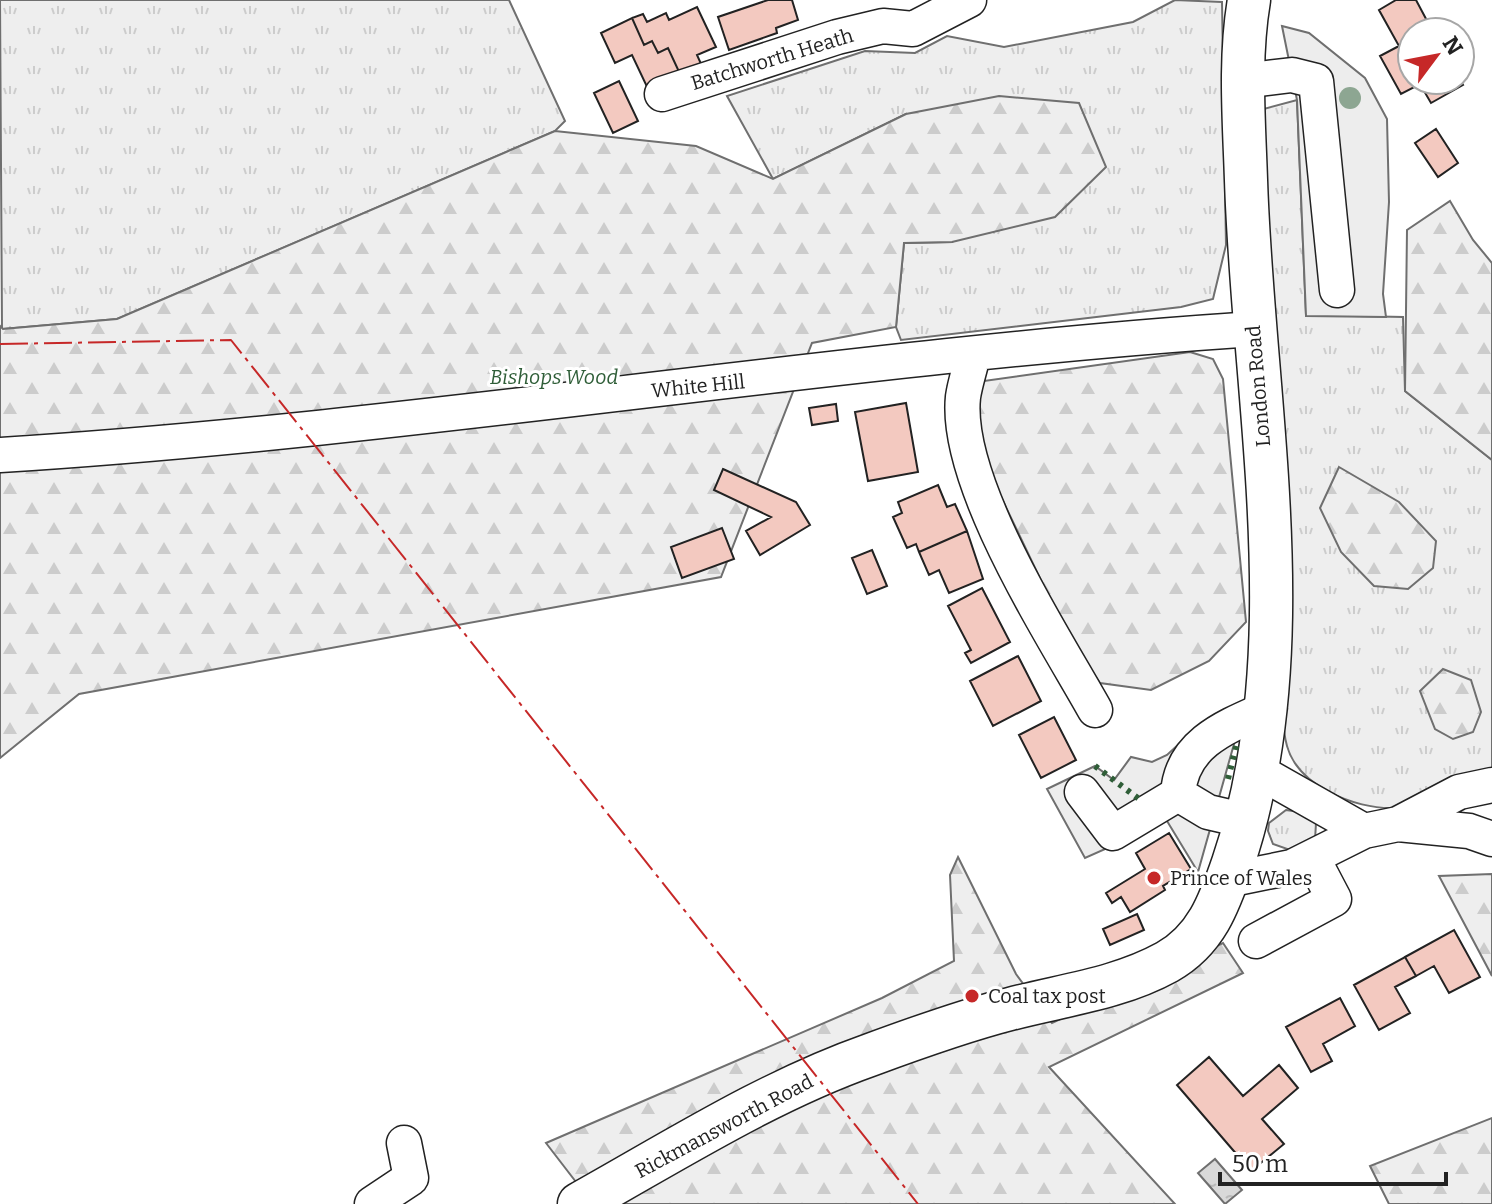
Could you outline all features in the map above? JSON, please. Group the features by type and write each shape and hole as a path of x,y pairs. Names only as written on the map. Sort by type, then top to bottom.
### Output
{"main road":[{"name":"London Road","path":"1249,0 1243,81 1253,329 1269,522 1271,638 1258,771"},
{"name":"Rickmansworth Road","path":"579,1204 765,1100 866,1056 1011,1009 1120,983 1167,962 1201,936 1227,880 1247,821 1258,771"}],"street":[{"name":"Batchworth Heath","path":"662,94 837,37 878,13 913,29 969,0"},
{"path":"1243,81 1292,75 1316,81 1337,290"},
{"name":"White Hill","path":"0,455 144,447 973,355 1253,329"},
{"path":"973,355 963,398 965,431 975,473 1004,544 1095,710"},
{"path":"1178,794 1179,775 1193,751 1222,729 1266,709"},
{"path":"1258,771 1364,831"},
{"path":"1227,880 1261,875 1313,859 1364,831 1398,824 1459,792 1492,785"},
{"path":"1082,792 1113,833 1178,794"},
{"path":"1178,794 1208,812 1247,821"},
{"path":"1398,824 1469,831 1492,839"},
{"path":"1256,941 1334,899 1313,859"},
{"path":"372,1204 411,1178 404,1143"}],"green space":[{"path":"0,0 509,0 565,121 555,131 117,319 2,329"},
{"path":"1175,0 1222,2 1226,245 1213,299 1181,307 901,340 896,327 904,243 952,242 906,114 773,179 727,96 865,51 915,53 947,36 1004,47 1133,22"},
{"name":"Bishops Wood","path":"999,96 1079,103 1106,167 1055,217 952,242 904,243 896,327 812,343 721,577 79,694 0,758 0,326 3,329 117,319 555,131 696,146 773,179 906,114"},
{"path":"1297,100 1306,315 1403,317 1405,391 1492,460 1492,773 1403,807 1362,804 1315,783 1293,760 1285,735 1283,712 1287,653 1260,110"},
{"path":"1450,201 1473,240 1492,263 1492,460 1405,391 1407,230"},
{"path":"1190,352 1213,359 1223,379 1246,622 1209,661 1151,690 1100,683 1069,639 948,386"},
{"path":"1339,467 1399,502 1436,541 1433,568 1408,589 1374,586 1341,552 1320,508"},
{"path":"1443,669 1471,680 1481,712 1473,732 1453,739 1435,729 1420,691"},
{"path":"1286,810 1300,812 1316,823 1315,840 1290,850 1273,844 1268,831 1269,823"},
{"path":"958,857 1016,974 1052,1023 1223,943 1243,973 1049,1067 1175,1204 593,1204 546,1143 882,998 954,961 950,875"},
{"path":"1492,874 1492,976 1439,876"},
{"path":"1492,1118 1492,1204 1389,1204 1370,1166"}],"shaded area":[{"path":"1282,26 1309,33 1365,78 1387,119 1389,202 1383,294 1386,317 1306,316 1297,100"},
{"path":"1236,717 1234,744 1198,872 1164,816 1157,826 1085,858 1047,789 1095,766 1114,780 1131,757 1152,762 1167,755 1192,732"}],"water":[{"path":"1215,1159 1242,1190 1225,1204 1198,1173"}],"building":[{"path":"768,0 792,0 798,20 776,28 777,33 729,50 718,17"},
{"path":"1396,0 1416,0 1424,16 1396,16 1396,41 1379,10"},
{"path":"697,7 716,47 697,55 702,66 681,76 668,48 658,53 652,41 644,45 632,18 643,14 647,22 666,13 669,20"},
{"path":"632,18 644,45 652,41 658,53 668,48 681,76 649,91 632,55 615,63 601,33"},
{"path":"1396,48 1396,85 1380,56"},
{"path":"619,81 638,121 613,133 594,93"},
{"path":"1427,96 1443,96 1431,103"},
{"path":"1436,129 1458,163 1438,177 1415,143"},
{"path":"906,403 918,472 868,481 855,412"},
{"path":"836,404 838,421 812,425 809,408"},
{"path":"723,469 796,502 810,525 760,555 746,531 771,517 714,490"},
{"path":"938,485 947,507 955,504 967,531 919,552 916,544 907,548 893,517 902,513 898,502"},
{"path":"722,528 734,559 682,578 671,547"},
{"path":"967,531 983,579 949,593 939,570 929,575 919,552"},
{"path":"872,550 887,586 867,594 852,558"},
{"path":"982,588 1010,642 971,663 965,653 971,650 948,606"},
{"path":"1018,656 1041,701 993,726 970,681"},
{"path":"1054,717 1076,760 1041,778 1019,735"},
{"name":"Prince of Wales","path":"1169,833 1191,869 1130,912 1121,897 1112,903 1106,893 1145,869 1136,853"},
{"path":"1137,914 1144,930 1110,945 1103,929"},
{"path":"1454,930 1480,977 1449,993 1434,966 1416,976 1405,957"},
{"path":"1405,957 1416,976 1395,987 1410,1013 1379,1030 1354,985"},
{"path":"1340,998 1355,1026 1323,1044 1332,1061 1311,1072 1286,1027"},
{"path":"1209,1057 1243,1096 1279,1065 1298,1088 1262,1119 1284,1144 1251,1171 1177,1085"}],"hedge":[{"path":"1228,779 1237,743"},
{"path":"1095,766 1139,799"}],"power":[{"path":"0,344 231,340 918,1204"}],"place":[{"name":"Prince of Wales","path":"1154,878"},
{"name":"Coal tax post","path":"972,996"}]}
